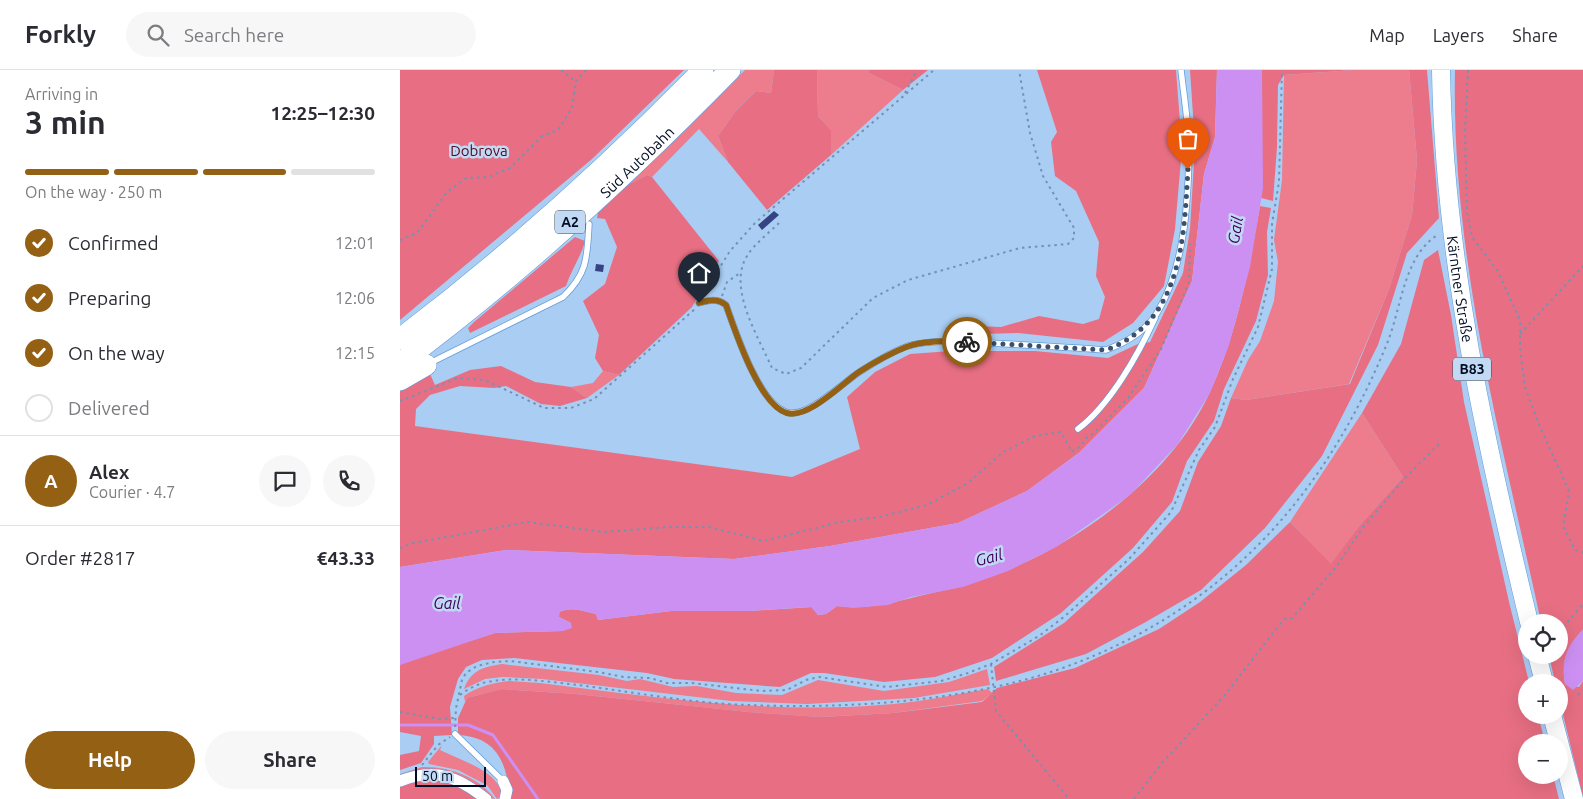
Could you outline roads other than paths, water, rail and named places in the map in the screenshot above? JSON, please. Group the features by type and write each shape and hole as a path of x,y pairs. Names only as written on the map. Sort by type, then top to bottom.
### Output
{"highway":[{"name":"Süd Autobahn","path":"400,339 499,259 579,189 703,70"},
{"name":"Süd Autobahn","path":"400,363 499,283 590,214 730,70"},
{"path":"400,380 426,365"}],"main road":[{"name":"Kärntner Straße","path":"1441,70 1445,156 1464,320 1477,395 1527,614"},
{"path":"1554,724 1574,799"}],"street":[{"path":"400,781 430,774 443,775 463,781 486,799"},
{"path":"503,781 507,790 505,799"}],"lane":[{"path":"1078,429 1098,409 1138,355 1176,272 1182,233 1189,152 1181,70"},
{"path":"426,365 562,297 576,284 583,274 587,256 590,214"},
{"path":"699,303 720,300 726,305 746,358 764,391 774,404 787,413 798,413 812,407 860,371 907,346 940,341 1106,350 1124,343 1157,314"},
{"path":"455,734 503,781"}],"water":[{"name":"Gail","path":"1217,70 1262,70 1263,188 1250,267 1229,345 1210,393 1178,444 1130,495 1058,546 1008,571 963,587 911,597 888,605 853,608 837,606 826,614 818,615 811,607 748,611 671,611 598,620 596,614 569,609 560,612 559,617 571,623 572,628 563,631 495,633 400,665 400,567 506,550 734,559 830,546 958,523 1027,491 1080,452 1144,388 1192,281 1204,174 1215,137"},
{"path":"1583,630 1583,681 1573,690 1568,686 1568,674 1564,674 1564,664 1568,664 1568,650"}],"waterway":[{"path":"400,725 468,725 493,735 538,799"}],"park label":[{"name":"Dobrova","path":"479,150"}]}
